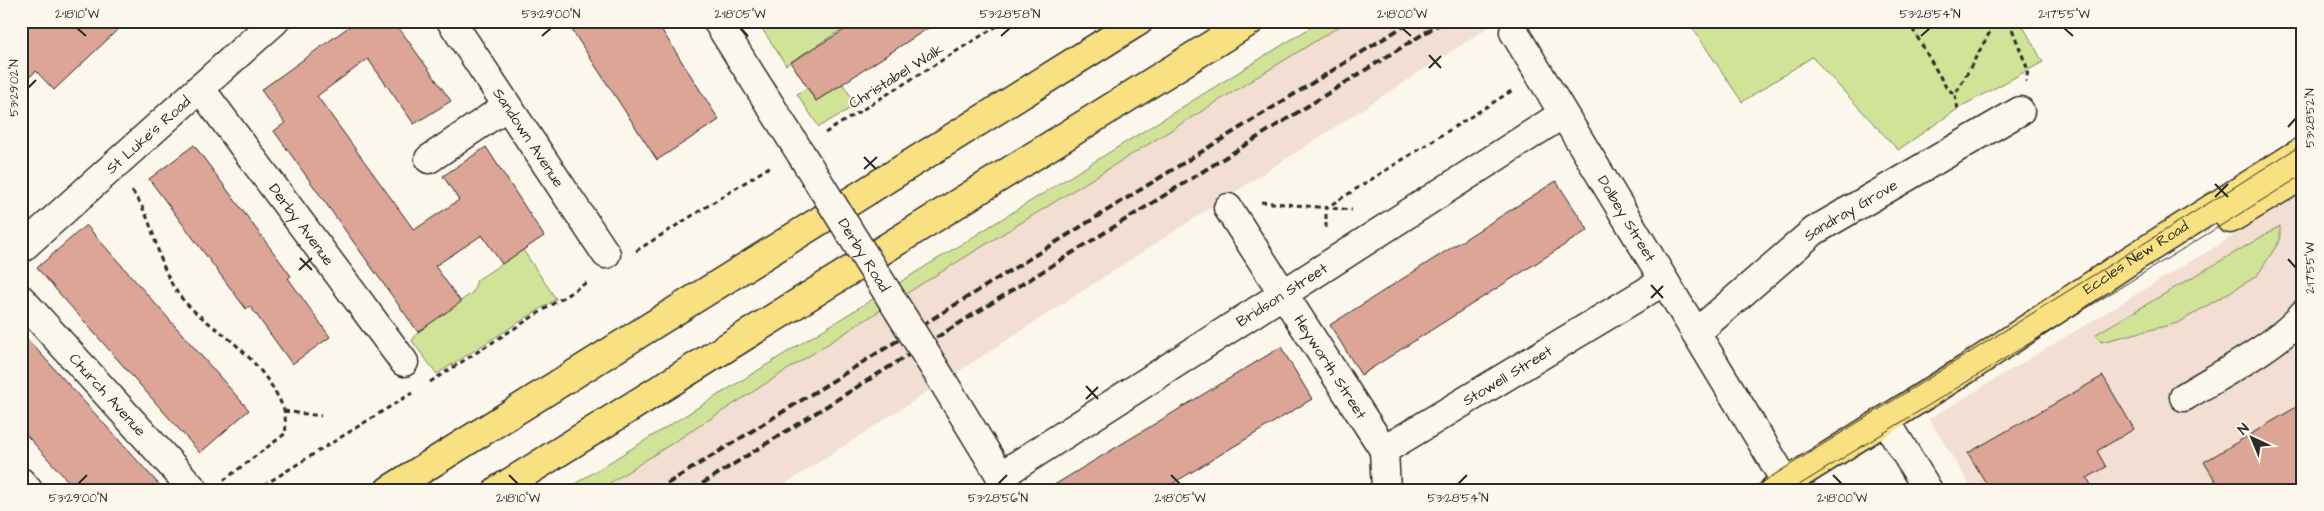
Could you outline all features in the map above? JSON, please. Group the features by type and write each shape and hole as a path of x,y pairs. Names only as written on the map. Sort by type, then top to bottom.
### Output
{"main road":[{"path":"389,490 1139,21"},
{"path":"498,490 1250,21"},
{"name":"Eccles New Road","path":"1780,486 1970,367 2135,257 2299,171"}],"street":[{"name":"St Luke's Road","path":"21,249 275,21"},
{"name":"Sandown Avenue","path":"451,21 611,261"},
{"name":"Derby Road","path":"717,21 942,380 1004,483"},
{"name":"Dolbey Street","path":"1514,32 1696,333 1780,486"},
{"name":"Derby Avenue","path":"200,88 404,362"},
{"path":"429,158 507,106"},
{"name":"Sandray Grove","path":"1696,333 1814,231 2020,111"},
{"name":"Bridson Street","path":"1004,483 1284,294 1563,114"},
{"name":"Heyworth Street","path":"1228,208 1384,450"},
{"name":"Stowell Street","path":"1384,450 1664,281"},
{"name":"Church Avenue","path":"21,299 194,490"},
{"path":"2184,397 2261,349 2297,322 2303,314"},
{"path":"1886,421 1928,490"},
{"path":"1384,450 1386,490"},
{"path":"21,482 28,490"}],"path":[{"name":"Christabel Walk","path":"427,384 611,261 800,152 1005,21"},
{"path":"1908,21 1946,87 1955,95 1967,142"},
{"path":"1955,95 1996,21"},
{"path":"2009,21 2028,70 2020,111"},
{"path":"1326,208 1539,74"},
{"path":"136,196 151,227 166,275 178,294 197,314 248,354 264,376 284,411 286,433 222,481"},
{"path":"1228,208 1241,200 1406,215"},
{"path":"256,490 419,389"},
{"path":"284,411 321,416"}],"shaded area":[{"path":"1348,21 1498,21 776,490 599,490 920,285"},
{"path":"2303,194 2303,490 1973,490 1929,419"}],"green space":[{"path":"757,21 859,21 844,31 842,29 786,65"},
{"path":"1321,21 1348,21 920,285 599,490 565,490"},
{"path":"1688,21 2020,21 2043,62 1962,106 1898,150 1812,57 1742,102"},
{"path":"843,84 856,105 819,127 797,94 807,88 816,101"},
{"path":"2280,226 2280,240 2257,276 2178,323 2101,342 2096,334"},
{"path":"523,250 556,299 437,374 412,341 418,332 473,292 477,280"}],"building":[{"path":"21,21 127,21 54,90 36,71 21,85"},
{"path":"357,21 394,21 451,101 414,124 368,59 317,96 414,230 459,200 443,176 486,147 544,236 502,264 482,235 435,266 461,302 418,332 274,131 285,123 261,90"},
{"path":"566,21 656,21 719,120 657,160"},
{"path":"859,21 939,21 816,101 791,62"},
{"path":"194,145 291,276 288,278 330,337 292,364 250,306 246,309 149,179"},
{"path":"1556,181 1588,230 1361,375 1330,325"},
{"path":"86,225 249,410 200,453 37,268"},
{"path":"21,332 164,490 76,490 21,429"},
{"path":"1281,347 1312,399 1162,490 1046,490"},
{"path":"2103,376 2134,429 2097,451 2106,467 2087,478 2094,490 1990,490 1968,453"},
{"path":"2303,403 2303,490 2221,490 2204,462"}],"tram line":[{"path":"1750,490 2303,144"},
{"path":"1791,490 2303,175"}],"railway":[{"path":"657,490 1412,21"},
{"path":"692,490 1444,21"}]}
